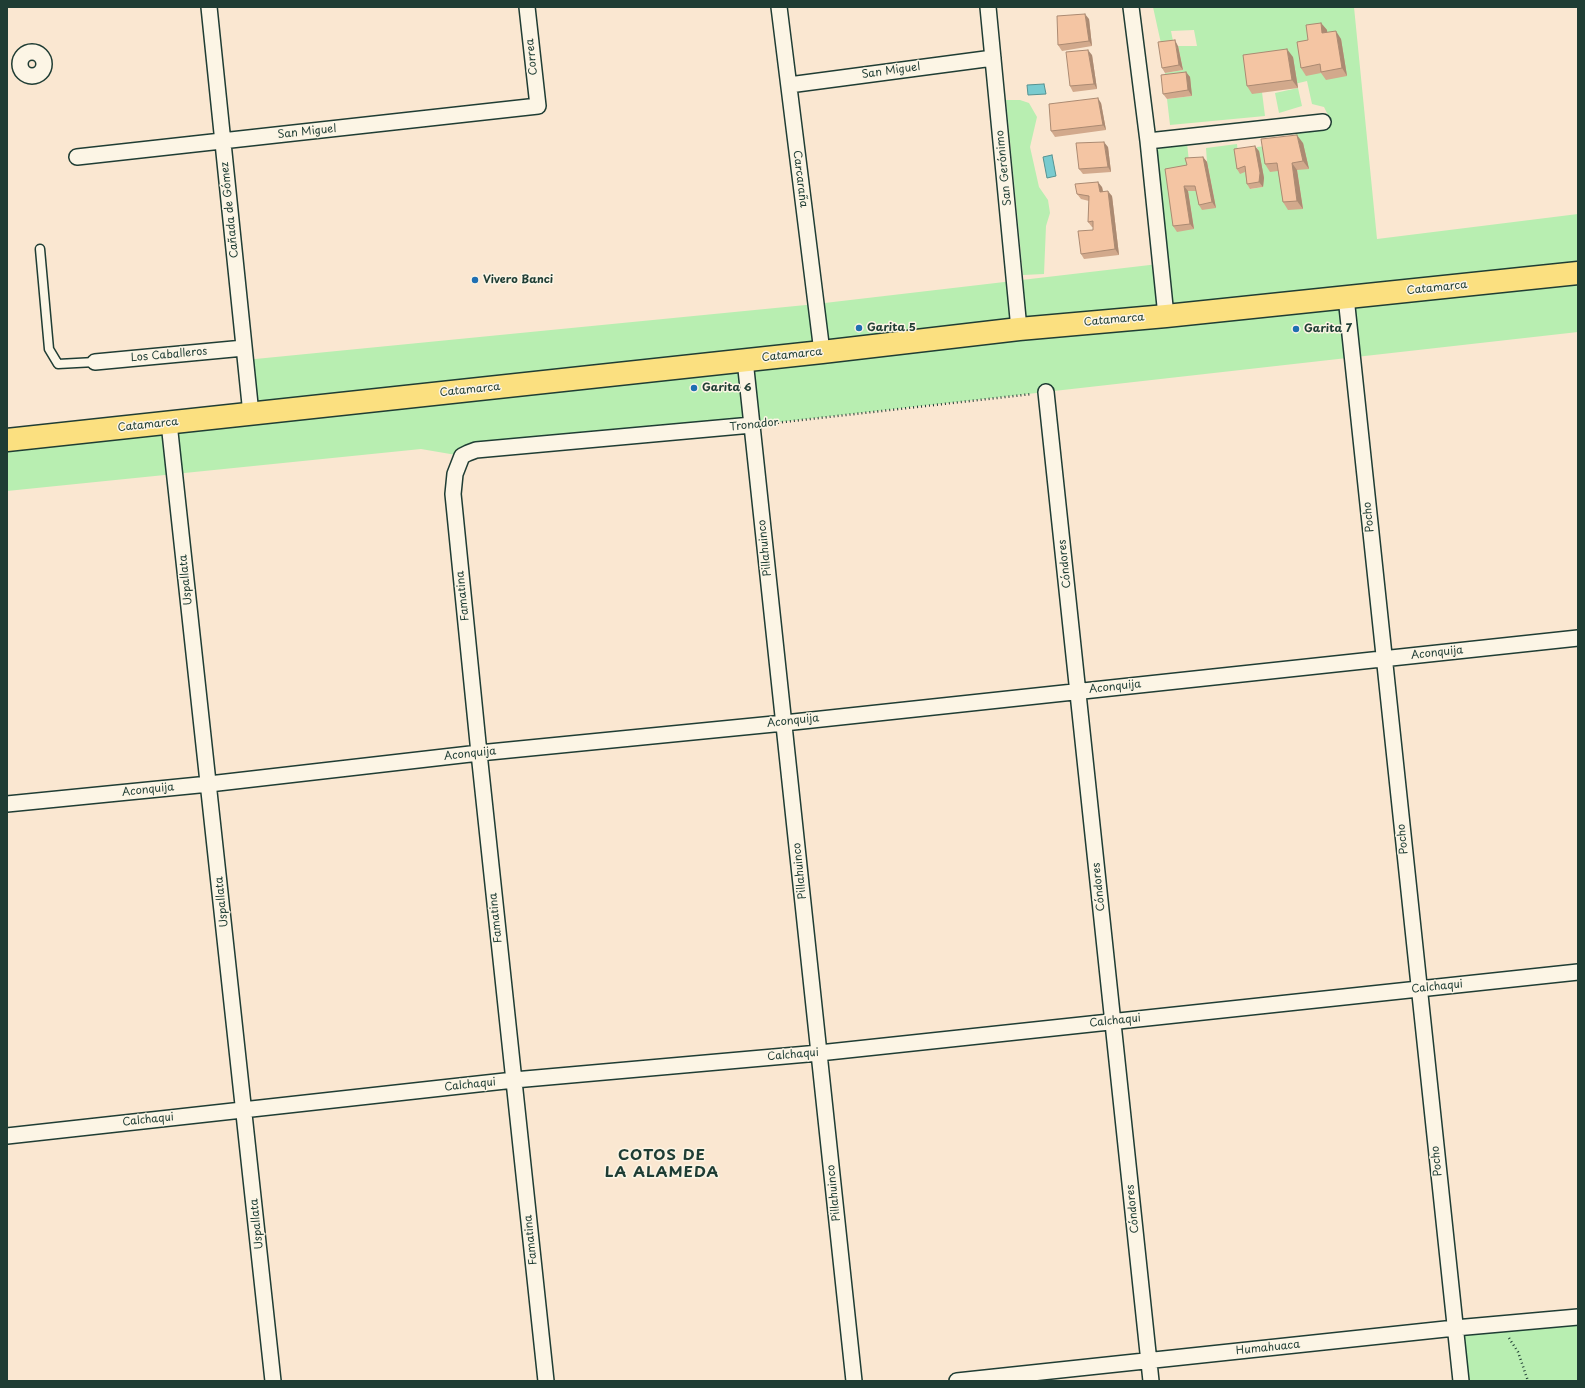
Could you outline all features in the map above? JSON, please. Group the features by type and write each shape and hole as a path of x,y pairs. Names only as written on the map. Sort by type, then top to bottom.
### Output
{"main road":[{"name":"Catamarca","path":"7,440 822,352 1019,329 1166,316 1578,273"}],"street":[{"name":"Cañada de Gómez","path":"209,7 251,414"},
{"name":"Correa","path":"527,7 538,106"},
{"name":"Carcaraña","path":"779,7 822,352"},
{"name":"San Gerónimo","path":"988,7 1019,329"},
{"path":"1131,7 1148,141 1166,316"},
{"name":"San Miguel","path":"788,85 993,58"},
{"name":"San Miguel","path":"77,157 538,106"},
{"path":"1148,141 1322,122"},
{"name":"Pocho","path":"1346,297 1461,1381"},
{"name":"Los Caballeros","path":"95,362 244,348"},
{"name":"Pillahuinco","path":"745,360 854,1381"},
{"name":"Cóndores","path":"1046,392 1151,1381"},
{"name":"Uspallata","path":"169,422 245,1110 273,1381"},
{"name":"Tronador","path":"462,456 476,450 752,425"},
{"name":"Famatina","path":"462,456 455,474 453,494 478,752 546,1381"},
{"name":"Aconquija","path":"7,804 208,784 478,752 784,722 1578,638"},
{"name":"Calchaqui","path":"7,1136 514,1080 819,1053 1578,972"},
{"name":"Humahuaca","path":"957,1381 1455,1328 1578,1317"}],"lane":[{"path":"40,249 49,350 58,364 95,362"}],"path":[{"name":"Tronador","path":"752,425 1046,392"},
{"path":"1499,1324 1518,1352 1528,1381"}],"green space":[{"path":"1153,7 1354,7 1377,239 1578,214 1578,332 752,425 462,456 421,449 7,491 7,440 251,414 245,360 816,304 1167,263 1156,146 1187,143 1190,171 1169,174 1194,229 1188,191 1198,191 1216,208 1207,162 1206,148 1237,144 1238,154 1248,172 1251,189 1263,187 1257,147 1267,146 1303,209 1297,170 1298,143 1295,133 1323,131 1331,121 1324,107 1312,104 1307,81 1253,94 1262,92 1265,116 1170,125 1167,99 1192,96 1165,80 1165,73 1183,70 1178,46 1197,46 1194,30 1171,31 1174,46 1162,48"},
{"path":"1298,88 1302,106 1279,113 1275,93"},
{"path":"1006,100 1020,100 1029,103 1037,117 1030,147 1039,187 1048,200 1050,213 1046,226 1044,274 1023,275"},
{"path":"1578,1317 1578,1381 1461,1381 1455,1328"}],"water":[{"path":"1044,84 1046,94 1028,95 1027,85"},
{"path":"1052,155 1056,176 1047,178 1043,157"}],"building":[{"path":"1085,14 1089,41 1058,45 1057,16"},
{"path":"1321,23 1322,33 1336,31 1342,68 1321,72 1320,64 1301,68 1297,42 1308,40 1306,25"},
{"path":"1175,40 1179,65 1162,68 1158,42"},
{"path":"1287,49 1292,80 1247,86 1243,55"},
{"path":"1088,50 1094,84 1070,86 1066,52"},
{"path":"1186,72 1188,90 1163,94 1161,75"},
{"path":"1098,98 1103,125 1051,131 1049,104"},
{"path":"1297,135 1303,161 1292,163 1297,201 1283,202 1277,163 1265,164 1261,139"},
{"path":"1104,142 1108,167 1079,169 1076,143"},
{"path":"1255,146 1260,173 1259,182 1247,184 1245,166 1237,169 1234,149"},
{"path":"1203,157 1212,202 1199,205 1195,186 1184,186 1190,224 1173,226 1165,169 1187,165 1185,158"},
{"path":"1098,182 1100,192 1108,191 1115,249 1081,254 1078,231 1093,230 1093,221 1088,222 1089,196 1077,194 1075,184"}],"place":[{"name":"Vivero Banci","path":"475,280"},
{"name":"Garita 5","path":"859,328"},
{"name":"Garita 7","path":"1296,329"},
{"name":"Garita 6","path":"694,388"}],"district":[{"name":"COTOS DE LA ALAMEDA","path":"662,1164"}]}
